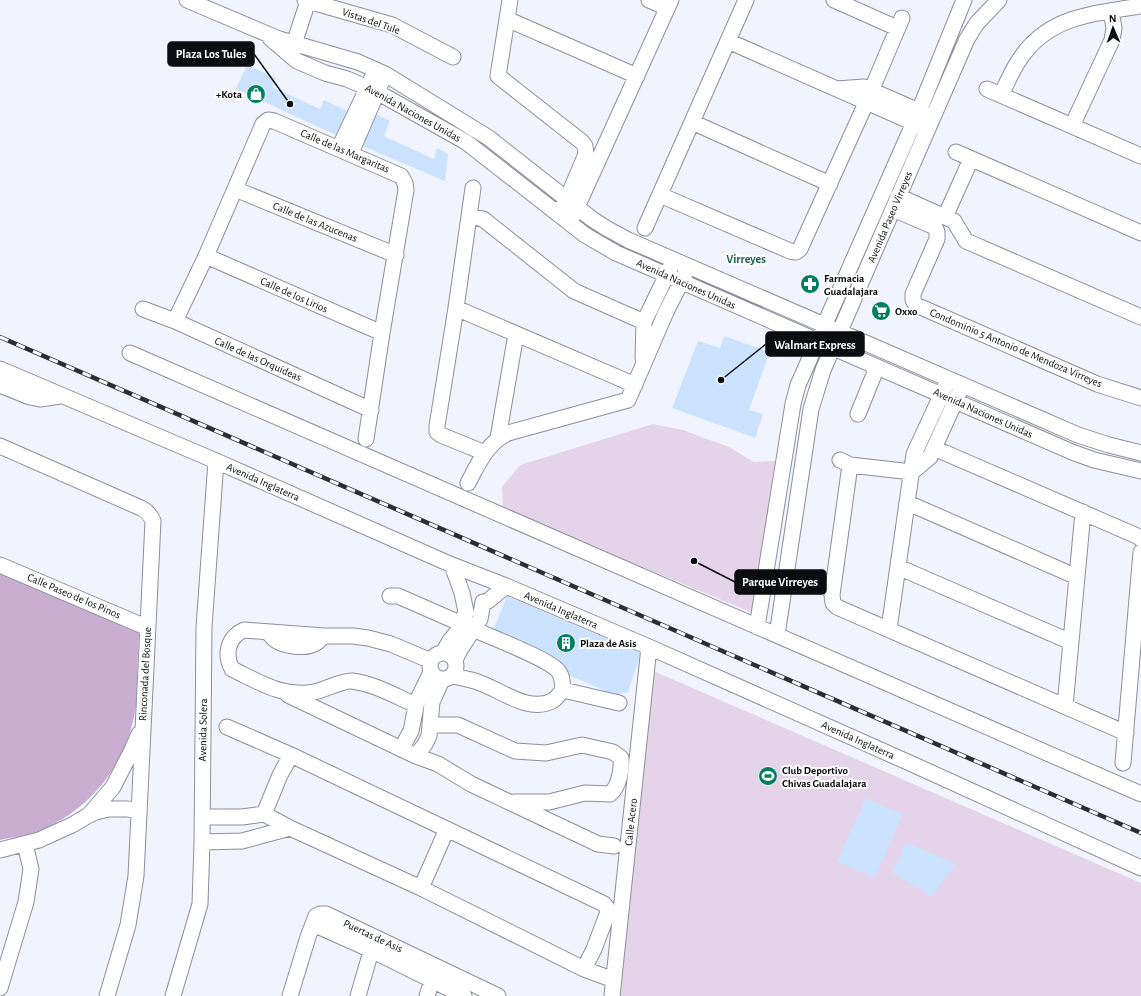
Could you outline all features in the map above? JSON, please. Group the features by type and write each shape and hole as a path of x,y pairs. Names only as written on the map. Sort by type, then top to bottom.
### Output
{"street":[{"name":"Avenida Naciones Unidas","path":"187,0 265,34 288,47 358,62 380,72 489,138 606,228 628,240 1078,435 1141,453"},
{"name":"Vistas del Tule","path":"288,47 305,0 392,25 453,57"},
{"path":"510,0 498,76 582,142 585,146 586,154 572,203"},
{"path":"564,218 637,76 669,4 649,0"},
{"path":"645,228 746,0"},
{"path":"660,195 790,251 796,252 800,249 830,184 899,23 834,0"},
{"name":"Avenida Paseo Virreyes","path":"757,627 793,404 798,385 816,340 916,117 964,0"},
{"name":"Avenida Paseo Virreyes","path":"776,635 811,409 819,381 967,39 977,23 999,0"},
{"path":"1001,95 1015,66 1025,52 1047,32 1060,24 1079,17 1141,6"},
{"path":"1072,126 1112,40 1114,28 1111,11"},
{"path":"506,19 637,76"},
{"path":"728,41 837,89 864,87 868,96 930,123"},
{"name":"Avenida Naciones Unidas","path":"288,47 297,61 373,89 466,142 585,235 616,253 1079,454 1116,466 1141,471"},
{"path":"345,151 380,72"},
{"path":"987,89 1141,156"},
{"name":"Calle de las Margaritas","path":"235,189 263,124 268,120 274,121 401,176 405,183 406,190 396,255"},
{"path":"692,122 830,184"},
{"path":"466,142 475,129"},
{"path":"956,152 1141,233"},
{"path":"945,217 971,159"},
{"path":"473,188 437,432 485,453"},
{"path":"175,321 206,256 235,189"},
{"name":"Calle de las Azucenas","path":"235,189 396,255"},
{"path":"895,203 954,220 966,241 1141,317"},
{"name":"Condominio 5 Antonio de Mendoza Virreyes","path":"895,203 915,214 921,222 934,227 937,232 937,239 913,294 913,300 916,305 1097,384 1141,398"},
{"path":"469,216 483,219 574,291 644,322"},
{"path":"366,439 382,333 396,255"},
{"name":"Calle de los Lirios","path":"206,256 382,333"},
{"path":"643,367 644,322 674,260"},
{"path":"468,483 485,453 498,438 508,433 628,400 689,266"},
{"path":"456,308 635,385"},
{"name":"Calle de las Orquídeas","path":"144,309 175,321 371,410"},
{"path":"498,438 516,334"},
{"path":"130,353 1141,794"},
{"path":"858,414 877,367"},
{"name":"Avenida Inglaterra","path":"0,369 216,461 452,565 506,586 649,647 1141,868"},
{"path":"956,382 949,398 930,457 912,472 845,462 832,595 833,603 837,607 1126,733"},
{"path":"0,385 30,397 40,399 63,396"},
{"path":"889,629 914,454 949,398"},
{"name":"Rinconada del Bosque","path":"0,446 140,508 148,512 153,521 136,876 128,925 107,996"},
{"path":"934,448 1083,512 1141,539"},
{"name":"Avenida Solera","path":"173,996 200,904 204,627 216,461"},
{"path":"779,491 798,494"},
{"path":"908,504 1077,577"},
{"path":"1065,706 1083,512"},
{"path":"1123,763 1141,552"},
{"name":"Calle Paseo de los Pinos","path":"0,565 148,628"},
{"path":"452,565 466,612 467,626"},
{"path":"898,567 1071,642"},
{"path":"462,596 483,602 488,601 506,586"},
{"path":"390,596 398,596 544,661 558,671 562,679 563,690 553,701 544,704 528,704 510,698 480,683 439,672 391,644 353,636 324,636 315,644 297,646 274,640 268,632 244,630 238,632 231,640 228,648 228,662 232,669 416,756 438,764 471,784 598,844 614,846"},
{"path":"449,657 467,626 480,619 483,602"},
{"name":"Calle Acero","path":"612,996 649,647"},
{"path":"416,756 428,739 431,724 432,702 439,672 438,654 449,657 456,666 455,671 439,672"},
{"path":"401,749 411,731 416,704 439,672"},
{"path":"281,692 314,692 350,681 368,684 416,704"},
{"path":"324,713 332,687"},
{"path":"563,690 619,704"},
{"path":"0,850 39,840 72,825 89,814 116,781 131,752 143,720"},
{"path":"431,724 458,725 504,747 522,752 551,752 582,745 613,752 621,758 622,763 616,788 610,794 585,793 549,802 509,802"},
{"path":"227,728 291,755 604,904 608,912 594,949 584,969"},
{"path":"264,814 280,775 291,755"},
{"path":"558,825 561,799"},
{"path":"89,814 108,809 128,809 139,811"},
{"path":"202,818 242,818 264,814 290,828 421,888 584,969 614,980"},
{"path":"202,842 242,841 290,828"},
{"path":"421,888 447,829"},
{"path":"0,988 27,896 30,869 25,844"},
{"name":"Puertas de Asis","path":"290,996 313,924 373,944 434,973 496,996"},
{"path":"358,996 373,944"},
{"path":"427,996 434,973"},
{"name":"Puertas de Asis","path":"434,973 464,996"}],"shaded area":[{"path":"653,424 683,430 729,447 754,462 775,461 753,613 503,509 502,487 520,465"},
{"path":"0,565 138,629 139,635 135,711 123,750 114,767 103,783 89,798 74,811 57,822 34,833 0,840"},
{"name":"Club Deportivo Chivas Guadalajara","path":"651,670 1141,883 1141,996 615,996"}],"building":[{"path":"247,65 276,78 272,87 320,109 324,100 347,111 336,135 236,89"},
{"path":"374,113 390,121 384,136 434,159 437,148 448,154 445,181 360,145"},
{"path":"724,336 770,352 749,410 763,414 755,438 672,408 698,341 720,348"},
{"name":"Plaza de Asis","path":"507,596 641,653 628,692 615,695 568,675 564,665 492,633"},
{"path":"866,798 903,814 874,878 837,861"},
{"path":"906,842 956,864 932,896 892,873"}],"railway":[{"path":"0,337 1141,833"}],"place":[{"name":"+Kota","path":"256,94"},
{"name":"Plaza Los Tules","path":"290,104"},
{"name":"Farmacia Guadalajara","path":"810,284"},
{"name":"Oxxo","path":"881,311"},
{"name":"Walmart Express","path":"721,380"},
{"name":"Parque Virreyes","path":"694,561"},
{"name":"Plaza de Asis","path":"566,643"},
{"name":"Club Deportivo Chivas Guadalajara","path":"768,776"}],"district":[{"name":"Virreyes","path":"746,259"}]}
